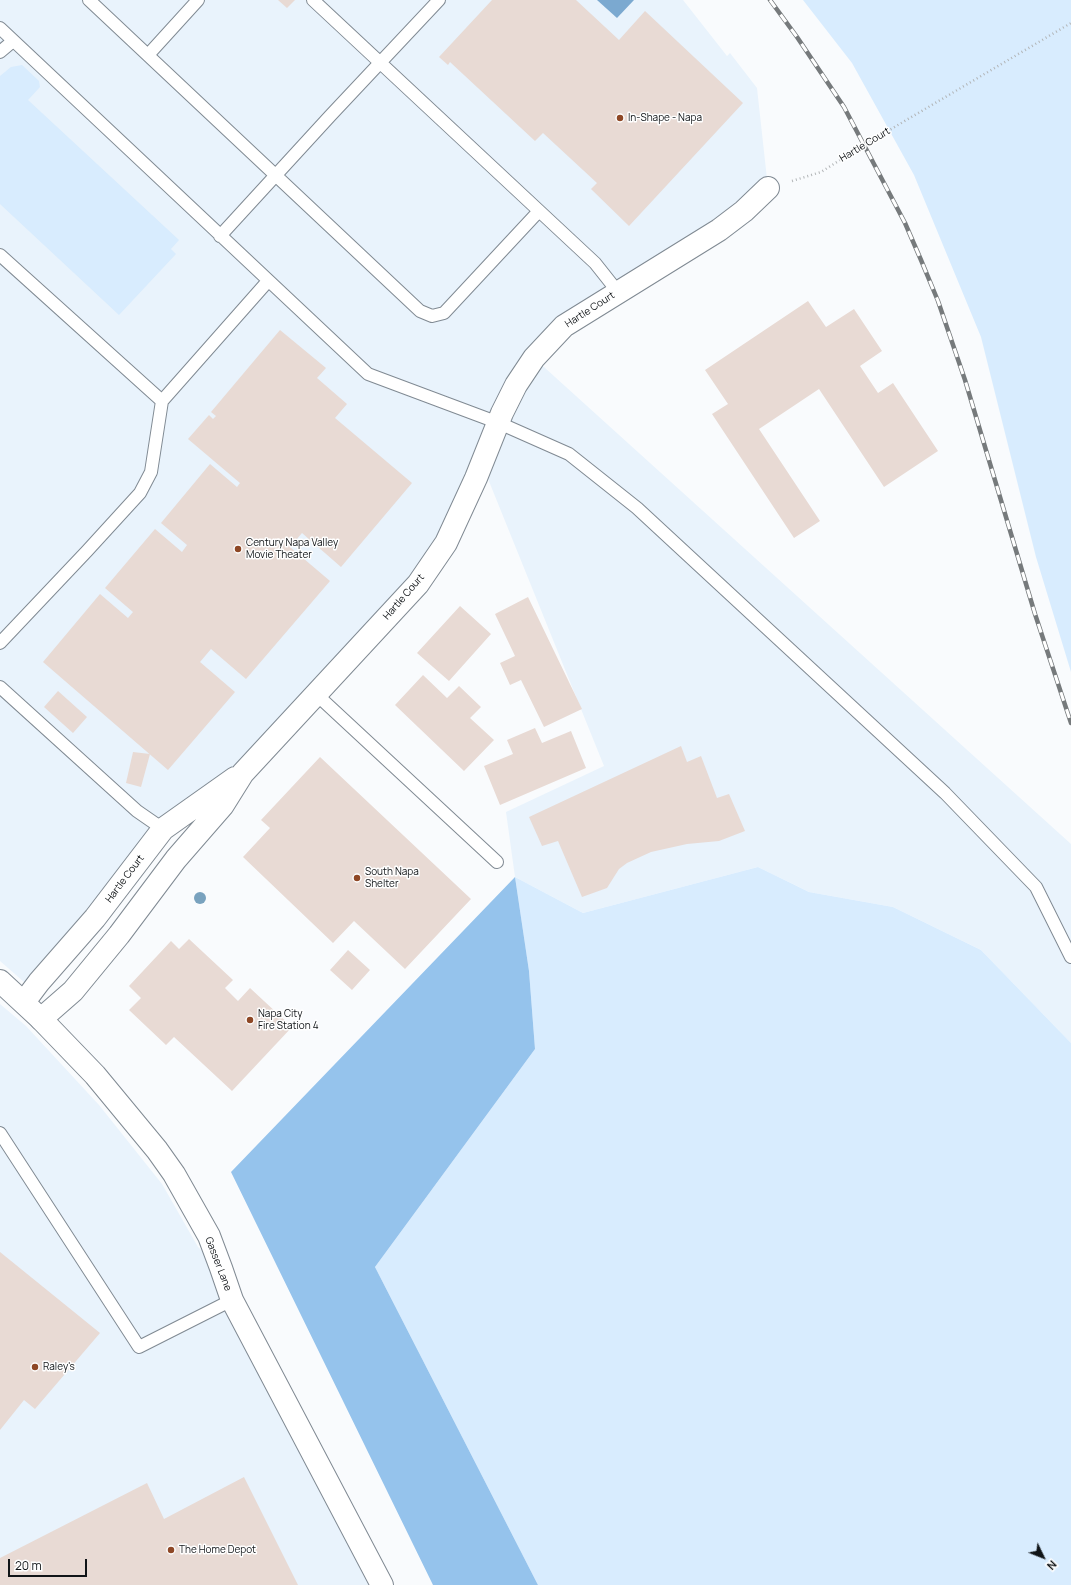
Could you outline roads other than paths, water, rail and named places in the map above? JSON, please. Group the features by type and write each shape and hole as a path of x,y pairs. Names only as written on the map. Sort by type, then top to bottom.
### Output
{"street":[{"name":"Hartle Court","path":"41,1019 73,991 119,935 176,859 223,804 243,773 418,584 446,543 516,385 534,358 564,326 691,249 744,211 768,188"},
{"name":"Hartle Court","path":"24,1002 38,982 95,918 163,829 243,773"},
{"name":"Gasser Lane","path":"0,981 24,1002 95,1075 157,1150 174,1174 209,1236 232,1300 382,1585"}],"lane":[{"path":"89,0 276,174 420,311 432,316 444,313 539,211"},
{"path":"148,55 198,0"},
{"path":"313,0 595,263 618,292"},
{"path":"220,236 439,0"},
{"path":"0,28 13,42 368,374 499,423 569,454 637,508 945,793 1036,887 1071,957"},
{"path":"0,52 13,42"},
{"path":"0,255 162,401"},
{"path":"0,643 88,552 140,493 150,472 162,401 268,281"},
{"path":"0,687 136,811 163,829"},
{"path":"316,694 497,862"},
{"path":"0,1133 139,1347 232,1300"}],"railway":[{"path":"770,0 844,107 905,223 921,260 938,301 965,380 1035,614 1071,723"}],"place":[{"name":"In-Shape - Napa","path":"620,118"},
{"name":"Century Napa Valley Movie Theater","path":"238,549"},
{"name":"South Napa Shelter","path":"357,878"},
{"name":"Napa City Fire Station 4","path":"250,1020"},
{"name":"Raley's","path":"35,1367"},
{"name":"The Home Depot","path":"171,1550"}]}
